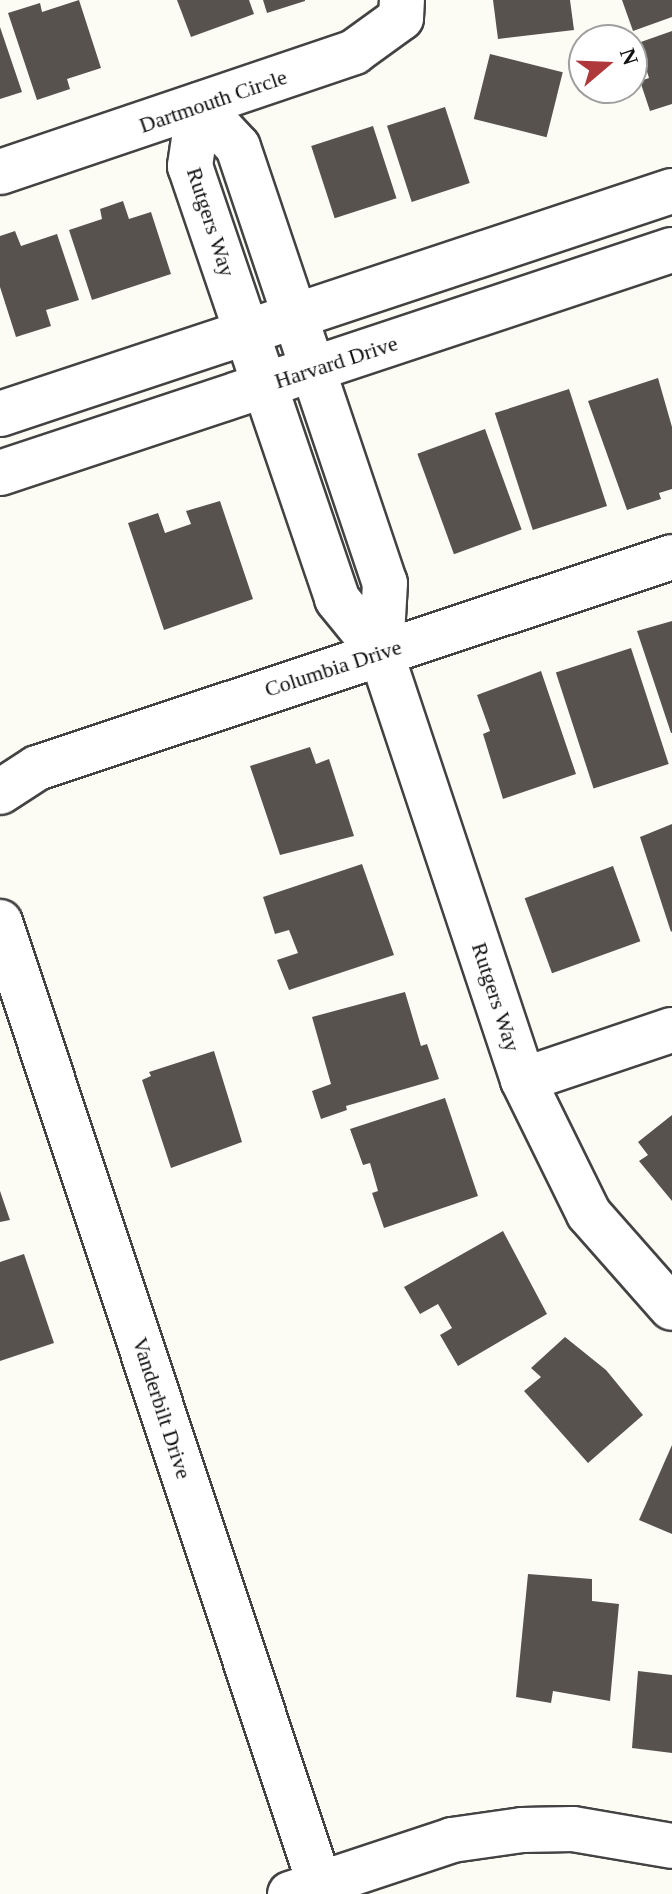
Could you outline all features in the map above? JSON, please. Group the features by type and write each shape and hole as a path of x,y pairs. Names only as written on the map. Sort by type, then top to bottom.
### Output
{"street":[{"name":"Dartmouth Circle","path":"0,172 354,52 401,18 402,0"},
{"name":"Rutgers Way","path":"199,105 238,147 291,318 385,583 381,653"},
{"name":"Rutgers Way","path":"199,105 190,166 337,599 381,653 523,1080 589,1214 672,1308"},
{"path":"0,414 672,191"},
{"name":"Harvard Drive","path":"0,473 672,250"},
{"name":"Columbia Drive","path":"0,792 37,768 672,557"},
{"name":"Vanderbilt Drive","path":"0,922 311,1891"},
{"path":"523,1080 672,1030"},
{"path":"311,1891 452,1840 522,1830 573,1829 672,1846"}],"building":[{"path":"79,0 101,68 67,79 70,89 37,100 8,13 40,3 42,12"},
{"path":"177,0 249,0 254,14 191,37"},
{"path":"263,0 305,0 305,1 267,13"},
{"path":"493,0 570,0 573,24 568,24 568,31 498,39"},
{"path":"622,0 672,0 672,17 648,26 631,24"},
{"path":"0,27 22,92 0,99"},
{"path":"672,31 672,104 650,111 648,104 648,39"},
{"path":"490,54 563,72 547,137 474,119"},
{"path":"445,107 470,183 412,202 387,126"},
{"path":"373,126 396,198 335,218 311,146"},
{"path":"123,201 129,219 151,212 171,274 92,300 69,230 102,219 100,209"},
{"path":"15,231 21,246 57,234 79,300 46,310 51,326 16,337 0,287 0,236"},
{"path":"658,378 672,427 672,489 659,493 661,499 627,510 588,401"},
{"path":"569,389 607,506 533,530 495,413"},
{"path":"485,429 522,530 454,554 417,454"},
{"path":"220,501 253,599 164,630 128,523 158,513 165,533 191,524 186,511"},
{"path":"672,621 672,733 671,733 637,631"},
{"path":"631,648 669,764 594,788 556,672"},
{"path":"541,671 576,774 503,799 483,734 490,731 477,695"},
{"path":"310,747 316,764 329,759 354,836 280,855 250,766"},
{"path":"672,824 672,931 671,932 640,837"},
{"path":"362,864 394,955 289,990 277,960 298,953 289,930 275,934 263,897"},
{"path":"613,866 640,941 552,973 525,898"},
{"path":"405,992 421,1046 427,1044 439,1079 346,1106 347,1110 321,1119 312,1091 331,1084 312,1017"},
{"path":"214,1051 242,1142 171,1168 142,1080 151,1076 149,1072"},
{"path":"445,1098 478,1196 384,1228 372,1193 378,1191 370,1163 363,1165 350,1129"},
{"path":"672,1115 672,1201 639,1161 648,1155 638,1142"},
{"path":"0,1191 10,1220 0,1222"},
{"path":"503,1231 547,1314 458,1366 440,1335 452,1328 438,1304 420,1314 404,1287"},
{"path":"24,1254 54,1343 0,1361 0,1262"},
{"path":"565,1337 606,1370 643,1415 588,1463 524,1391 541,1377 531,1368"},
{"path":"672,1445 672,1534 639,1520"},
{"path":"528,1574 592,1579 592,1601 619,1604 610,1701 553,1691 551,1703 516,1697"},
{"path":"638,1671 672,1675 672,1753 632,1748"}]}
